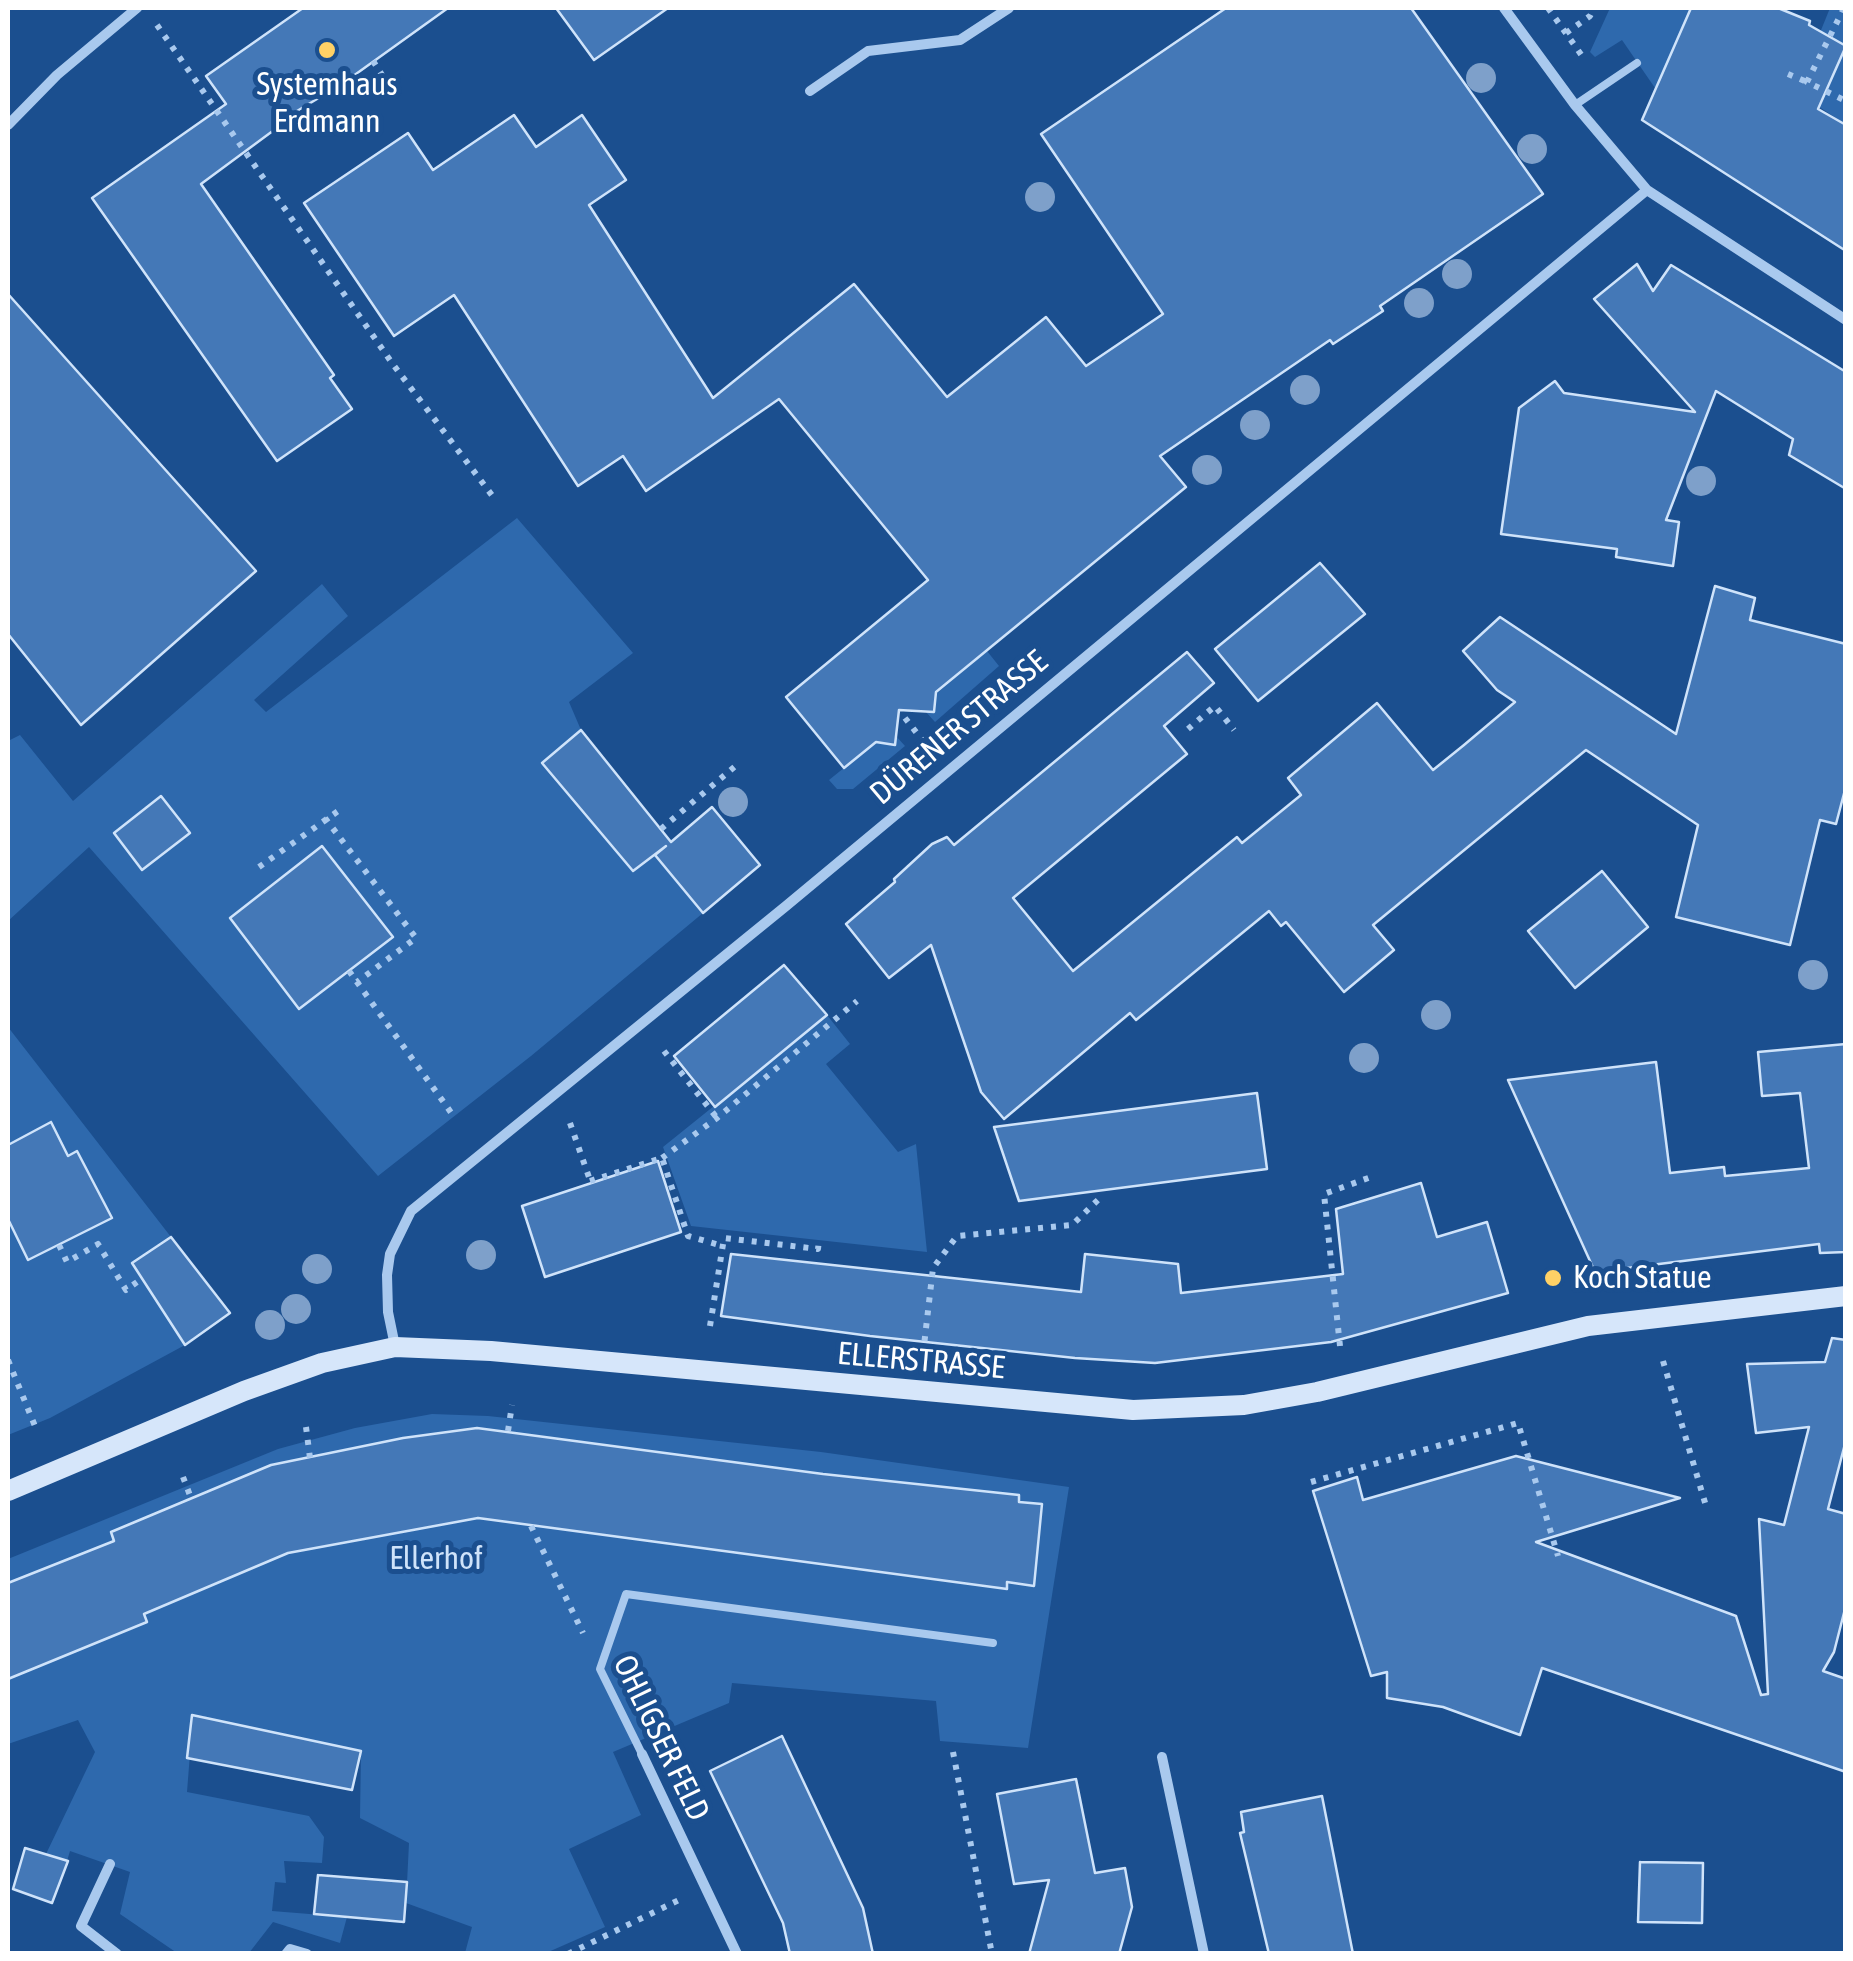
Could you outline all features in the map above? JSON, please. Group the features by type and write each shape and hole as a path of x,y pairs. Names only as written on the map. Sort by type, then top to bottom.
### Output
{"main road":[{"name":"ELLERSTRASSE","path":"8,1492 244,1391 322,1363 395,1347 491,1351 1133,1410 1244,1404 1317,1392 1588,1326 1846,1296"}],"street":[{"path":"8,125 57,75 137,8"},
{"path":"810,91 868,52 960,40 1009,8"},
{"path":"1504,8 1575,105 1646,190 1846,320"},
{"name":"DÜRENER STRASSE","path":"395,1347 388,1312 387,1276 390,1254 411,1211 786,906 1646,190"},
{"name":"OHLIGSER FELD","path":"642,1754 737,1954"},
{"path":"1162,1757 1204,1954"},
{"path":"110,1864 80,1926 116,1954"},
{"path":"286,1954 290,1949 307,1954"}],"lane":[{"path":"1575,105 1637,62"},
{"path":"600,1669 626,1594 993,1643"},
{"name":"OHLIGSER FELD","path":"600,1669 642,1754"}],"path":[{"path":"1548,8 1603,86"},
{"path":"1566,33 1590,16 1594,8"},
{"path":"1807,82 1844,8"},
{"path":"154,22 392,363 494,498"},
{"path":"373,61 393,92"},
{"path":"1788,74 1846,101"},
{"path":"1188,729 1215,706 1234,730"},
{"path":"906,718 946,771"},
{"path":"660,829 739,763"},
{"path":"259,868 341,809"},
{"path":"325,818 416,938 357,982"},
{"path":"349,972 455,1118"},
{"path":"570,1124 590,1182 662,1158 717,1118 857,1002"},
{"path":"664,1051 717,1118"},
{"path":"662,1158 688,1236 724,1246"},
{"path":"1340,1346 1324,1194 1371,1177"},
{"path":"922,1354 933,1268 958,1236 1072,1225 1102,1194"},
{"path":"710,1326 724,1238 818,1250 819,1240"},
{"path":"59,1245 67,1262 98,1244 126,1290 137,1282"},
{"path":"8,1360 37,1431"},
{"path":"1662,1361 1706,1506"},
{"path":"508,1431 512,1405"},
{"path":"1311,1482 1518,1423 1558,1556"},
{"path":"306,1427 310,1458"},
{"path":"182,1477 191,1498"},
{"name":"OHLIGSER FELD","path":"530,1526 600,1669"},
{"path":"953,1752 992,1954"},
{"path":"568,1954 707,1887"}],"green space":[{"path":"1610,8 1691,8 1655,88 1622,40 1595,57 1590,52"},
{"path":"1830,8 1845,8 1845,124 1783,83 1804,72"},
{"path":"517,518 633,653 569,702 581,730 543,763 633,871 655,855 703,913 378,1176 89,847 8,921 8,741 20,735 73,801 322,584 348,616 254,700 266,712"},
{"path":"987,651 999,666 935,722 926,712 935,704 936,694"},
{"path":"896,736 905,746 853,789 837,789 829,780 876,742 887,744"},
{"path":"827,1015 850,1044 826,1064 898,1152 916,1144 927,1252 691,1226 663,1147"},
{"path":"8,1027 230,1313 185,1345 50,1418 8,1435"},
{"name":"Ellerhof","path":"432,1414 488,1416 821,1452 1069,1487 1028,1748 940,1741 936,1701 732,1683 729,1703 613,1752 641,1815 569,1849 605,1927 546,1953 465,1953 472,1927 406,1903 409,1843 360,1818 361,1751 193,1715 187,1792 309,1816 324,1837 322,1863 284,1861 286,1883 275,1882 272,1911 347,1917 340,1943 273,1922 249,1953 177,1953 120,1914 130,1872 70,1851 67,1861 46,1854 95,1752 78,1720 8,1744 8,1559 278,1449 355,1428"}],"building":[{"path":"303,8 448,8 342,84 292,114 201,184 334,375 330,378 352,409 277,461 92,198 226,104 206,76"},
{"path":"556,8 668,8 594,60"},
{"path":"1226,8 1411,8 1543,194 1380,306 1383,311 1333,344 1330,340 1160,456 1186,487 936,692 934,712 899,710 895,745 876,742 844,768 786,697 928,580 779,399 646,491 623,456 578,486 454,295 394,336 304,203 408,133 433,170 514,115 536,147 582,115 626,180 589,205 713,398 854,284 947,397 1046,317 1086,366 1163,314 1041,134"},
{"path":"1691,8 1778,8 1810,21 1809,25 1846,46 1818,109 1846,125 1846,251 1642,120"},
{"path":"1637,264 1653,291 1671,265 1846,372 1846,489 1789,455 1793,439 1716,391 1666,520 1679,522 1673,566 1616,557 1617,549 1501,534 1519,408 1555,381 1564,393 1695,412 1594,299"},
{"path":"8,294 256,571 81,725 8,634"},
{"path":"1320,563 1365,614 1258,701 1215,649"},
{"path":"1715,586 1755,598 1750,620 1846,644 1846,786 1836,824 1820,820 1790,945 1676,917 1698,825 1586,750 1373,925 1394,950 1344,992 1286,922 1281,926 1269,911 1136,1020 1130,1013 1004,1119 981,1092 931,945 889,978 846,924 932,844 947,837 954,845 1187,652 1214,683 1164,726 1187,754 1013,898 1073,971 1237,837 1242,843 1301,795 1288,778 1377,703 1433,770 1464,745 1515,702 1497,690 1463,651 1500,617 1676,734"},
{"path":"581,730 671,842 712,807 760,865 703,913 655,855 666,846 633,871 542,763"},
{"path":"161,796 190,833 142,870 114,833"},
{"path":"322,846 393,937 299,1009 230,918"},
{"path":"1602,871 1648,927 1575,988 1528,931"},
{"path":"784,965 827,1015 715,1107 674,1056"},
{"path":"1846,1044 1846,1252 1820,1253 1819,1244 1595,1272 1508,1080 1656,1062 1670,1173 1724,1167 1725,1176 1809,1168 1800,1093 1762,1096 1758,1052"},
{"path":"1257,1093 1267,1169 1019,1201 994,1127"},
{"path":"51,1122 68,1156 77,1151 112,1218 28,1260 8,1219 8,1145"},
{"path":"658,1161 681,1232 545,1277 522,1206"},
{"path":"1421,1183 1437,1237 1487,1222 1508,1293 1331,1342 1155,1363 870,1336 721,1316 731,1254 1081,1292 1085,1254 1178,1264 1181,1293 1343,1274 1336,1209"},
{"path":"171,1237 230,1313 185,1345 132,1263"},
{"path":"1832,1338 1846,1340 1846,1440 1828,1509 1846,1514 1846,1605 1834,1652 1823,1671 1846,1679 1846,1772 1542,1668 1520,1735 1443,1707 1387,1698 1387,1672 1371,1676 1313,1491 1357,1477 1363,1500 1516,1456 1680,1498 1536,1542 1736,1616 1761,1695 1768,1694 1759,1519 1784,1525 1809,1427 1756,1433 1747,1364 1825,1362"},
{"path":"477,1428 823,1474 1019,1495 1019,1502 1042,1504 1034,1586 1007,1582 1007,1589 478,1518 288,1553 144,1614 147,1622 8,1679 8,1583 114,1541 111,1532 271,1465 403,1438"},
{"path":"192,1715 361,1751 352,1790 187,1758"},
{"path":"782,1736 863,1908 873,1954 790,1954 783,1923 710,1771"},
{"path":"1076,1779 1095,1873 1125,1868 1132,1907 1119,1954 1029,1954 1049,1880 1014,1884 997,1794"},
{"path":"1322,1796 1353,1954 1269,1954 1240,1833 1244,1832 1241,1812"},
{"path":"25,1848 68,1861 52,1903 13,1889"},
{"path":"1640,1862 1703,1863 1702,1923 1638,1922"},
{"path":"318,1875 407,1882 404,1922 314,1914"}],"place":[{"name":"Systemhaus Erdmann","path":"327,50"},
{"name":"Koch Statue","path":"1553,1278"}]}
